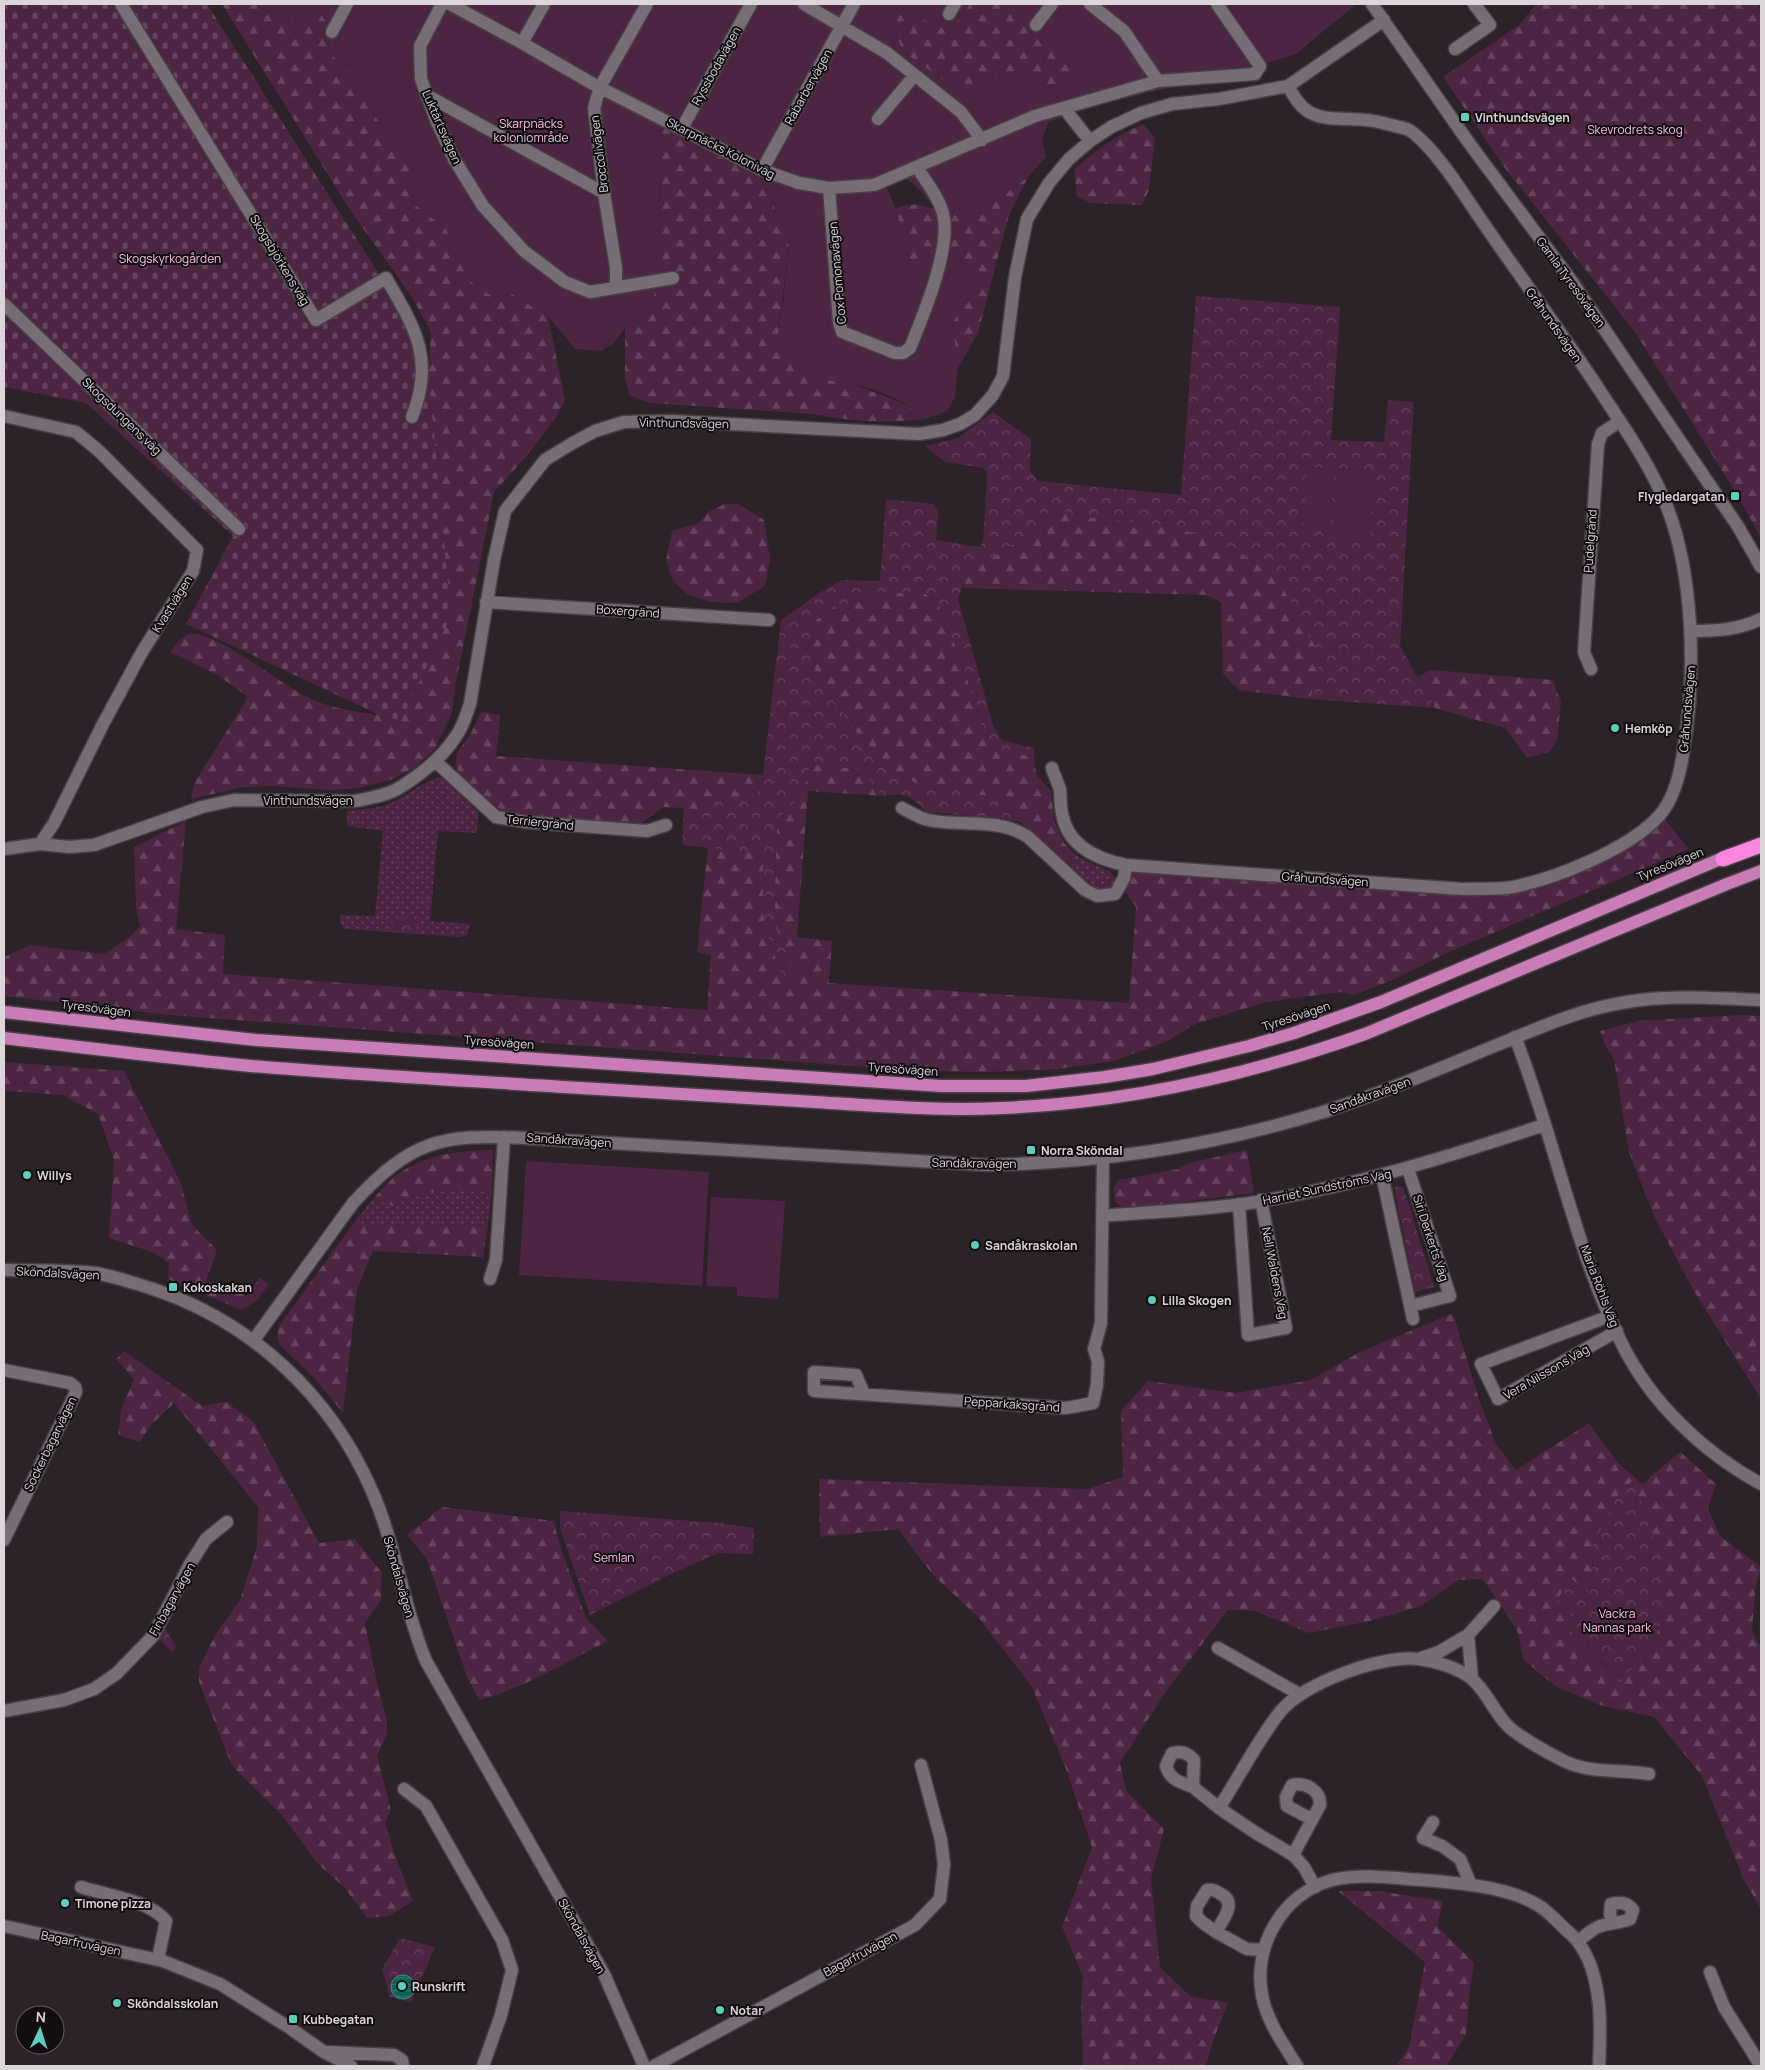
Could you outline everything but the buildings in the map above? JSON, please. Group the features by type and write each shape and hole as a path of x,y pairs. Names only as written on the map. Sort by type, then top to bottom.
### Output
{"highway":[{"name":"Tyresövägen","path":"1723,859 1761,845"}],"main road":[{"path":"1723,859 1761,840"},
{"name":"Tyresövägen","path":"4,1012 169,1032 335,1047 941,1086 1026,1086 1154,1069 1204,1058 1294,1033 1390,998 1723,859"},
{"path":"4,1038 251,1066 731,1098 934,1109 1002,1108 1055,1104 1109,1098 1183,1084 1272,1064 1324,1049 1426,1010 1761,871"}],"street":[{"name":"Skogsbjörkens väg","path":"121,4 316,320 386,278 408,316 418,341 423,373 420,398 412,417"},
{"path":"332,32 347,4"},
{"name":"Luktärtsvägen","path":"442,4 420,46 421,78 436,120 459,167 483,206 524,251 565,282 590,292 673,278"},
{"name":"Skarpnäcks Koloniväg","path":"450,4 600,87 762,170 799,183 830,188 874,185 1035,116 1158,82 1255,74 1260,66 1217,4"},
{"path":"522,43 544,4"},
{"name":"Broccolivägen","path":"616,287 616,268 604,192 594,108 600,87 646,4"},
{"name":"Ryssbodavägen","path":"682,128 751,4"},
{"path":"804,4 887,53 961,112 982,140"},
{"name":"Rabarbervägen","path":"762,170 854,4"},
{"path":"1036,25 1052,4"},
{"path":"1090,4 1124,31 1158,82"},
{"name":"Gamla Tyresövägen","path":"1372,4 1469,144 1578,291 1739,528 1761,567"},
{"path":"1455,49 1490,25 1474,4"},
{"name":"Vinthundsvägen","path":"4,849 40,844 69,847 94,845 202,807 234,800 355,801 373,798 398,788 435,761 456,736 470,704 486,602 505,511 545,460 595,431 624,422 672,420 919,434 943,430 960,424 975,415 993,394 1003,376 1015,277 1027,219 1049,183 1069,160 1111,127 1141,113 1172,104 1219,99 1288,86 1384,20"},
{"path":"878,119 914,76"},
{"name":"Gråhundsvägen","path":"1052,768 1059,789 1062,814 1067,830 1077,844 1094,855 1113,863 1462,889 1510,888 1539,881 1588,861 1618,847 1640,832 1660,815 1672,793 1682,764 1688,725 1691,632 1682,561 1666,504 1647,465 1577,356 1457,184 1422,141 1407,129 1368,120 1318,116 1306,111 1296,100 1288,86"},
{"path":"428,96 604,192"},
{"path":"1064,108 1090,142"},
{"name":"Cox Pomonavägen","path":"830,188 839,322 842,332 895,353 903,353 910,348 929,301 940,262 945,228 943,213 917,167"},
{"name":"Skogsdungens väg","path":"4,304 240,529"},
{"name":"Kvastvägen","path":"4,416 76,432 99,451 197,550 193,572 142,652 103,724 54,823 40,844"},
{"name":"Pudelgränd","path":"1591,670 1584,652 1598,444 1602,433 1620,421"},
{"name":"Boxergränd","path":"486,602 769,620"},
{"path":"1691,632 1731,629 1746,626 1761,619"},
{"name":"Terriergränd","path":"435,761 496,818 647,831 666,825"},
{"path":"902,808 926,819 1000,825 1018,830 1085,890 1096,896 1115,894 1124,878 1126,865"},
{"name":"Sandåkravägen","path":"254,1341 353,1202 392,1164 422,1148 449,1139 473,1136 504,1137 986,1165 1103,1158 1168,1149 1263,1130 1382,1092 1560,1019 1620,1003 1664,998 1761,1000"},
{"name":"Maria Röhls Väg","path":"1515,1037 1600,1292 1623,1345 1643,1379 1675,1419 1742,1473 1761,1484"},
{"name":"Harriet Sundströms Väg","path":"1102,1216 1239,1204 1382,1176 1544,1126"},
{"path":"490,1279 496,1260 504,1137"},
{"name":"Pepparkaksgränd","path":"864,1394 1066,1408 1093,1403 1098,1360 1094,1349 1101,1323 1103,1158"},
{"name":"Siri Derkerts Väg","path":"1408,1169 1450,1296 1410,1306"},
{"path":"1382,1176 1413,1319"},
{"name":"Nell Waldens Väg","path":"1239,1204 1248,1335 1286,1328 1261,1200"},
{"name":"Sköndalsvägen","path":"4,1270 96,1274 131,1282 187,1302 221,1319 254,1341 299,1380 332,1419 346,1440 370,1486 384,1522 418,1642 426,1661 604,1974 644,2066"},
{"name":"Vera Nilssons Väg","path":"1610,1316 1481,1364 1498,1399 1617,1331"},
{"name":"Sockerbagarvägen","path":"4,1370 70,1383 75,1387 76,1392 4,1540"},
{"name":"Finbagarvägen","path":"4,1712 64,1700 94,1689 116,1674 153,1636 190,1564 206,1539 227,1522"},
{"path":"1219,1808 1281,1711 1299,1694 1337,1676 1374,1664 1418,1659 1439,1652 1468,1635 1494,1606"},
{"path":"1468,1635 1472,1679"},
{"path":"1218,1648 1299,1694"},
{"path":"1418,1659 1447,1666 1472,1679 1507,1726 1565,1762 1594,1770 1636,1771 1650,1774"},
{"name":"Bagarfruvägen","path":"654,2066 915,1925 940,1899 944,1865 941,1840 921,1765"},
{"path":"1193,1787 1219,1808 1293,1855 1304,1867 1315,1887"},
{"path":"404,1789 426,1806 502,1940 512,1970 501,2015 482,2066"},
{"path":"1293,1855 1311,1819"},
{"path":"1433,1822 1423,1838 1442,1846 1460,1859 1471,1885"},
{"path":"1296,2066 1273,2026 1262,1996 1260,1976 1263,1950 1273,1926 1286,1910 1315,1887 1332,1880 1382,1878 1471,1885 1502,1891 1544,1909 1578,1942 1592,1971 1598,1993 1599,2066"},
{"path":"81,1887 134,1902 162,1914 166,1921 158,1959"},
{"path":"1578,1942 1597,1927 1612,1923"},
{"name":"Bagarfruvägen","path":"4,1926 158,1959 220,1984 324,2052 351,2066"},
{"path":"1216,1932 1247,1949 1263,1950"},
{"path":"1710,1972 1727,2012 1761,2066"},
{"path":"324,2052 394,2054 402,2060 403,2066"}],"green space":[{"name":"Skogskyrkogården","path":"4,4 207,4 426,348 451,616 399,724 186,624 233,536 86,403 4,387"},
{"path":"222,4 262,4 274,14 299,23 308,17 322,15 328,26 329,52 353,76 373,113 414,173 412,202 446,229 493,297 512,294 548,316 565,400 555,419 524,459 494,492 456,682 452,712 435,749 414,768 390,780 360,788 330,790 272,786 244,787 191,799 194,784 248,697 219,676 171,652 184,637 190,634 201,635 215,640 315,701 341,709 377,715 412,662 431,333 412,297 350,210"},
{"name":"Skarpnäcks koloniområde","path":"262,4 969,4 962,17 946,30 903,9 893,27 902,51 960,92 1014,71 1028,79 1053,88 1073,72 1062,55 1024,17 1017,4 1355,5 1296,54 1253,68 1096,105 1049,122 1042,139 1046,157 1028,177 1000,197 963,217 935,209 921,191 906,178 885,184 896,209 909,260 955,251 978,282 952,323 958,368 955,397 947,411 925,419 910,407 884,393 865,387 820,378 806,372 798,365 778,337 789,245 768,191 760,178 664,127 657,131 660,203 654,299 625,328 613,344 601,351 575,349 548,316 512,294 493,297 470,281 446,229 412,202 414,173 373,113 353,76 329,52 328,26 322,15 308,17 299,23 274,14"},
{"path":"969,4 1017,4 1024,17 1062,55 1073,72 1053,88 1028,79 1014,71 960,92 902,51 893,27 903,9 946,30 962,17"},
{"name":"Skevrodrets skog","path":"1536,4 1757,4 1761,10 1761,538 1738,496 1635,332 1505,168 1443,77 1519,25"},
{"path":"1143,124 1155,138 1149,190 1142,205 1090,203 1077,196 1074,170 1107,144"},
{"path":"664,127 760,178 768,191 789,245 778,337 857,385 909,407 925,419 897,421 855,420 813,414 651,403 629,395 625,378 625,328 654,299 660,203 657,131"},
{"path":"1028,177 1009,215 978,333 958,368 952,323 978,282 955,251 909,260 896,209 917,204 963,217 1000,197"},
{"path":"1196,296 1340,307 1331,440 1384,442 1388,400 1414,402 1400,646 1435,708 1310,699 1321,657 1281,585 1258,565 1217,540 1169,526 1079,516 1061,511 1043,514 1037,532 1006,548 967,575 958,599 994,728 1002,740 1034,748 1034,756 1010,754 992,746 980,722 962,661 937,601 921,591 903,592 836,605 812,623 814,668 857,733 893,772 920,785 988,796 1021,822 1000,818 926,812 908,796 884,796 859,769 816,765 808,770 803,793 777,820 774,923 795,974 783,980 764,924 763,858 756,853 682,845 683,824 706,804 757,794 763,775 781,620 819,593 842,580 880,581 886,499 934,504 938,511 936,540 978,547 983,543 987,475 984,468 945,462 925,446 956,439 993,412 1031,439 1030,471 1038,481 1181,495"},
{"path":"1308,467 1334,469 1330,530 1303,528"},
{"path":"1338,468 1375,471 1369,543 1333,540"},
{"path":"725,504 738,504 764,520 770,559 765,586 737,603 710,602 687,594 673,581 666,560 672,531 699,523 708,512"},
{"path":"1055,510 1069,511 1079,516 1169,526 1218,540 1258,565 1281,585 1322,657 1310,699 1239,690 1223,674 1221,602 1206,595 963,588 967,575 1006,548 1037,532 1043,514"},
{"path":"921,591 937,601 962,661 980,722 1010,754 1034,756 1036,774 1051,791 1054,820 1064,843 1078,857 1072,868 1034,833 988,796 920,785 893,772 857,733 814,668 812,623 836,605 903,592"},
{"path":"1430,670 1552,680 1561,701 1557,741 1549,752 1527,758 1505,728 1435,708 1418,677"},
{"path":"481,712 500,715 496,756 763,775 757,794 706,804 683,824 684,808 663,807 642,823 525,816 503,811 490,802 459,773 455,765 457,753 470,735"},
{"path":"816,765 859,769 884,796 808,791 797,937 832,941 829,983 1129,1003 1136,907 1125,891 1131,874 1138,871 1497,894 1552,879 1662,816 1689,849 1449,952 1390,981 1354,995 1341,992 1266,1002 1195,1024 1168,1041 1114,1061 1057,1069 986,1072 920,1071 170,1015 4,996 4,957 30,945 104,954 130,937 140,926 136,906 134,847 186,821 176,929 225,935 223,974 707,1010 711,955 697,952 708,847 756,853 763,858 764,924 783,980 794,974 774,923 777,820 803,793 808,770"},
{"path":"441,777 449,782 478,812 477,833 438,831 430,921 470,924 467,935 460,937 344,929 340,922 340,915 375,916 383,831 347,826 347,811 386,805 428,781"},
{"path":"1078,857 1109,871 1115,877 1114,883 1107,891 1096,889 1072,868"},
{"path":"393,916 418,917 417,934 392,932"},
{"path":"1740,1015 1761,1016 1761,1399 1694,1291 1654,1216 1629,1152 1614,1059 1606,1047 1600,1031 1638,1021"},
{"path":"4,1062 124,1071 180,1181 192,1225 217,1250 206,1280 246,1296 260,1278 269,1284 257,1300 242,1310 168,1279 169,1263 152,1252 109,1238 114,1160 98,1114 63,1095 4,1091"},
{"path":"493,1150 492,1188 419,1193 393,1206 373,1199 397,1175 423,1161 457,1152"},
{"path":"1247,1150 1254,1193 1125,1209 1115,1202 1114,1188 1118,1180 1178,1169 1189,1163"},
{"path":"526,1161 709,1172 702,1286 519,1275"},
{"path":"1403,1186 1434,1287 1415,1292 1394,1187"},
{"path":"492,1188 488,1226 353,1224 373,1199 393,1206 419,1193"},
{"path":"711,1197 785,1201 778,1299 737,1296 737,1287 706,1286"},
{"path":"353,1224 488,1226 483,1257 373,1251 357,1289 343,1413 317,1381 280,1345 277,1337 279,1326"},
{"path":"1453,1313 1479,1399 1496,1444 1516,1470 1589,1423 1617,1462 1642,1484 1680,1452 1716,1484 1708,1508 1720,1536 1761,1567 1755,1591 1752,1631 1761,1648 1761,1909 1744,1880 1702,1776 1654,1717 1600,1705 1555,1686 1524,1660 1517,1630 1483,1579 1458,1580 1421,1606 1370,1621 1309,1633 1255,1611 1228,1610 1169,1687 1120,1763 1126,1791 1164,1829 1151,1879 1160,1967 1190,1996 1228,2003 1214,2038 1206,2066 1083,2066 1081,2001 1083,1976 1062,1927 1092,1847 1066,1769 1032,1687 978,1617 933,1575 898,1529 820,1537 819,1479 1088,1489 1123,1477 1121,1411 1148,1381 1236,1393 1311,1380 1358,1353","holes":["1593,1544 1612,1672 1563,1624 1572,1611 1556,1601 1588,1591 1592,1585"]},
{"path":"124,1351 202,1406 226,1402 253,1421 319,1543 355,1539 382,1573 381,1600 365,1623 379,1692 387,1720 387,1733 377,1756 391,1810 385,1822 394,1853 413,1901 389,1916 367,1918 344,1887 318,1864 281,1814 232,1766 199,1682 199,1667 217,1632 240,1600 257,1546 258,1507 174,1403 150,1426 140,1442 118,1435 121,1410 134,1379 116,1359"},
{"name":"Vackra Nannas park","path":"1633,1480 1658,1554 1664,1593 1663,1612 1658,1630 1647,1651 1619,1682 1607,1666 1563,1624 1572,1611 1556,1601 1572,1579 1588,1591 1592,1586 1593,1544 1617,1496"},
{"path":"442,1507 554,1521 559,1543 586,1618 608,1641 529,1682 479,1700 467,1677 427,1559 407,1535"},
{"name":"Semlan","path":"560,1511 719,1523 754,1528 753,1554 718,1553 671,1574 590,1615 560,1528"},
{"path":"162,1623 176,1647 172,1652 156,1636"},
{"path":"1338,1891 1378,1891 1443,1901 1437,1926 1474,1963 1466,2035 1446,2066 1396,2066 1409,2047 1425,1962"},
{"path":"400,1938 435,1947 411,2002 390,1997 382,1969"}],"shaded area":[{"path":"403,1975 408,1976 414,1982 414,1992 408,1998 403,1999 398,1998 392,1992 391,1987 392,1982 398,1976"}],"place":[{"name":"Vinthundsvägen","path":"1465,117"},
{"name":"Flygledargatan","path":"1735,496"},
{"name":"Hemköp","path":"1615,728"},
{"name":"Norra Sköndal","path":"1031,1150"},
{"name":"Willys","path":"27,1175"},
{"name":"Sandåkraskolan","path":"975,1245"},
{"name":"Kokoskakan","path":"173,1287"},
{"name":"Lilla Skogen","path":"1152,1300"},
{"name":"Timone pizza","path":"65,1903"},
{"name":"Runskrift","path":"402,1986"},
{"name":"Sköndalsskolan","path":"117,2003"},
{"name":"Notar","path":"720,2010"},
{"name":"Kubbegatan","path":"293,2019"}]}
